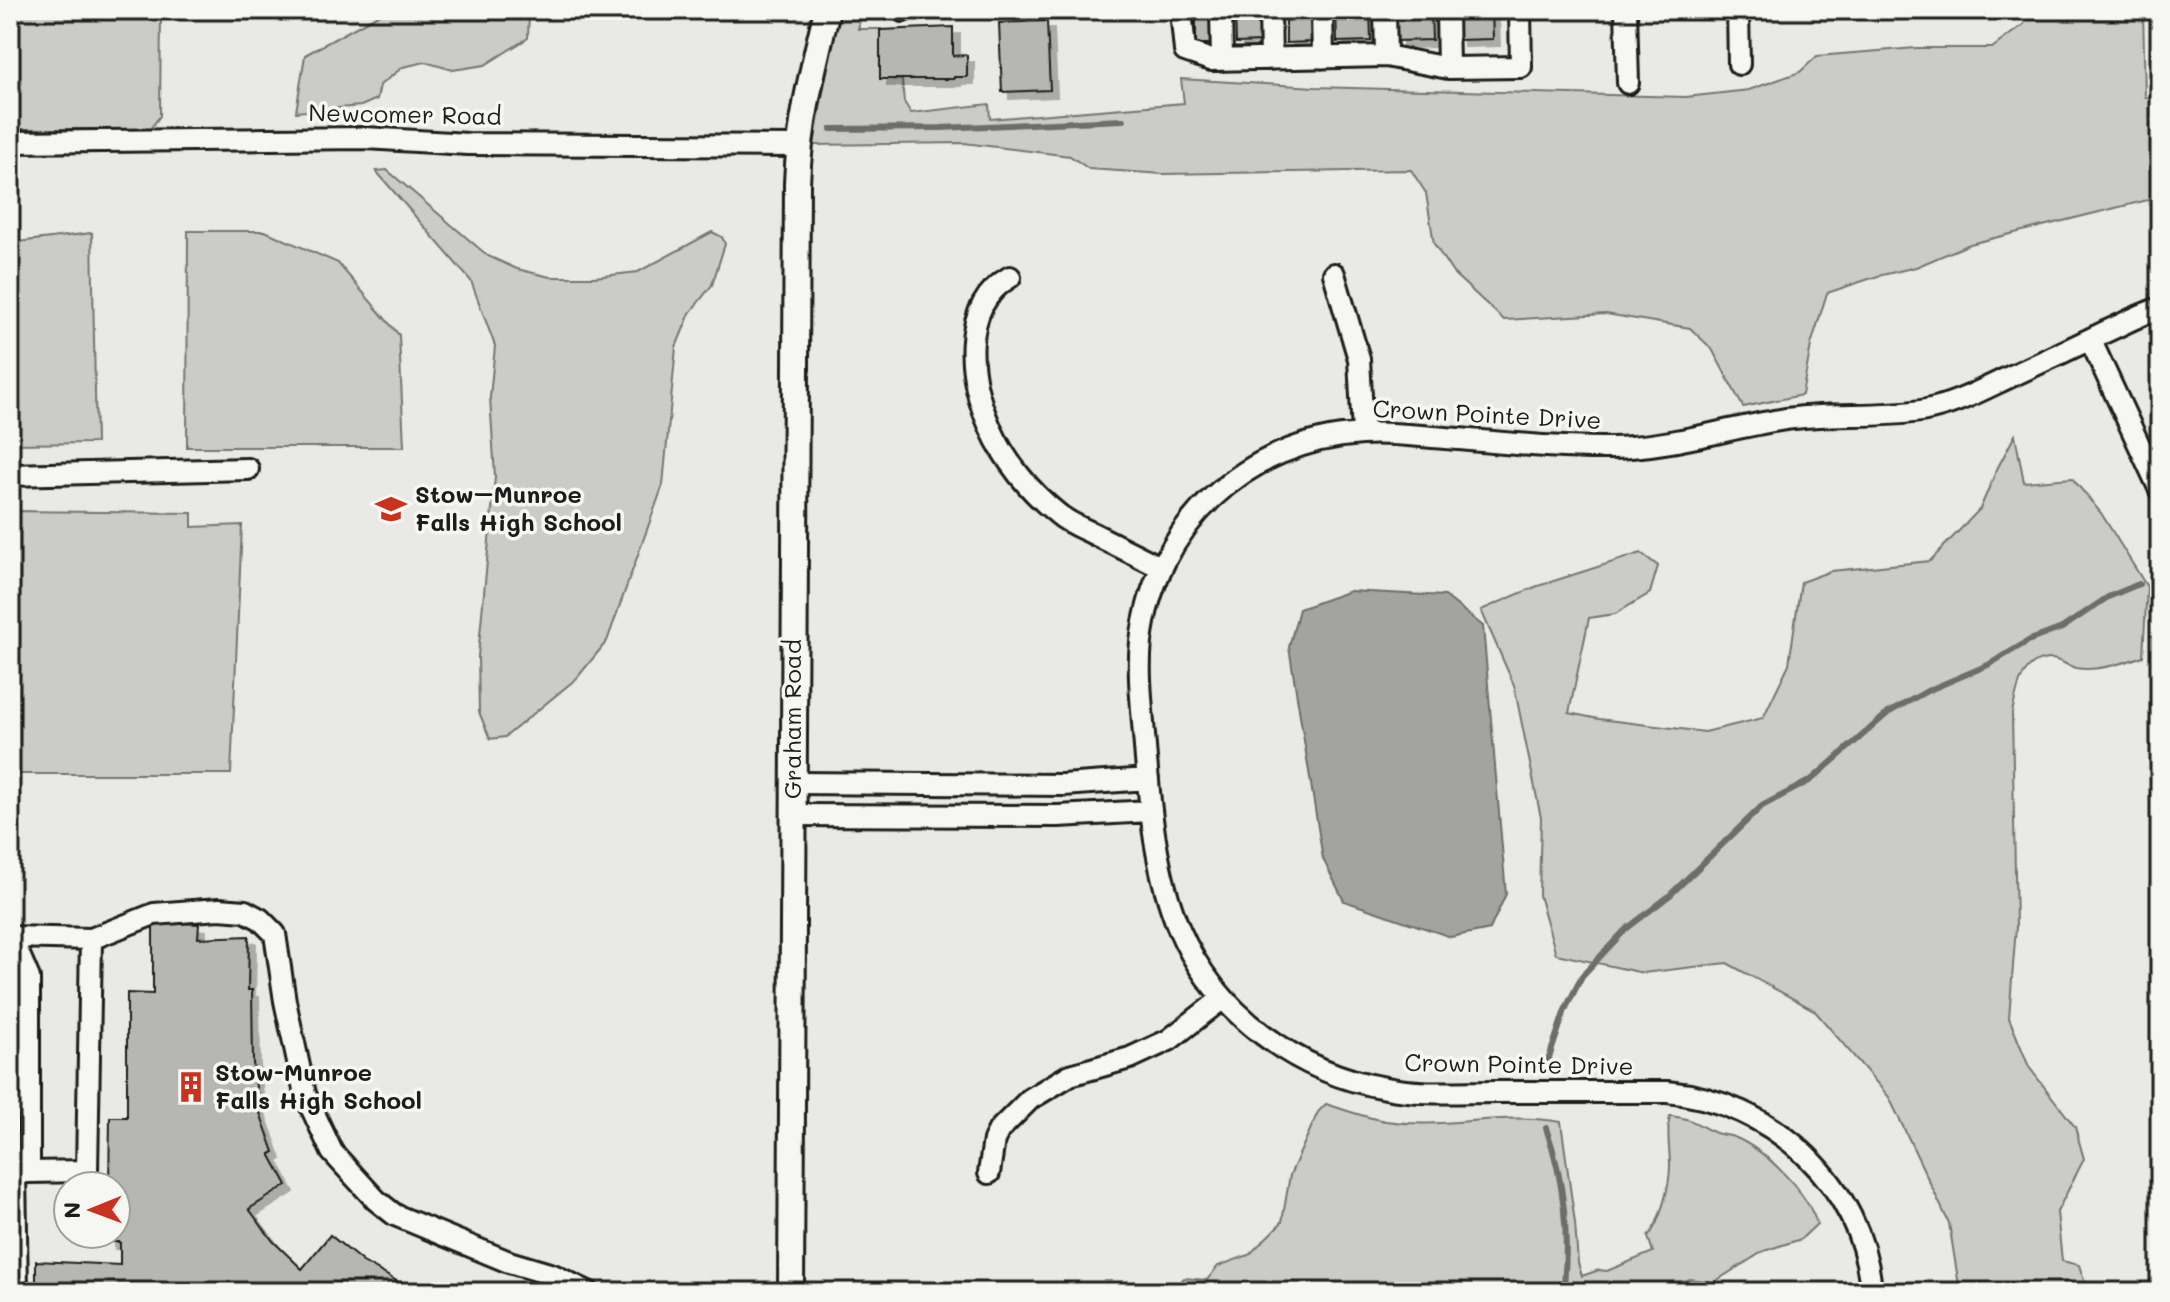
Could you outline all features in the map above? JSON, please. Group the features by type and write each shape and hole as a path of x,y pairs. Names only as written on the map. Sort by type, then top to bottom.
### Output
{"main road":[{"name":"Graham Road","path":"791,1292 798,146 804,104 827,10"}],"street":[{"path":"1181,10 1185,51 1211,60 1386,56 1448,68 1521,67 1520,10"},
{"path":"1221,10 1222,60"},
{"path":"1270,10 1271,59"},
{"path":"1322,10 1323,58"},
{"path":"1385,10 1386,56"},
{"path":"1447,10 1448,68"},
{"path":"1626,10 1628,83"},
{"path":"1738,10 1739,64"},
{"name":"Newcomer Road","path":"10,142 365,138 468,144 798,146"},
{"path":"1334,274 1359,359 1363,434"},
{"path":"1010,277 1000,282 983,303 973,335 978,390 990,428 1008,460 1059,516 1162,568"},
{"name":"Crown Pointe Drive","path":"1871,1292 1866,1256 1859,1236 1827,1179 1769,1124 1728,1104 1667,1092 1429,1092 1388,1089 1345,1078 1293,1055 1266,1037 1223,998 1202,971 1174,916 1158,858 1151,811 1139,660 1145,618 1162,568 1191,521 1205,505 1247,469 1289,448 1318,439 1363,434 1582,448 1628,447 1661,444 1804,417 1924,410 1970,396 2160,308"},
{"path":"2090,339 2160,490"},
{"path":"10,475 248,469"},
{"path":"793,783 1022,785 1148,779"},
{"path":"911,784 911,814"},
{"path":"1022,785 1022,816"},
{"path":"792,815 1022,816 1151,811"},
{"path":"29,1172 29,978 11,935 91,939 154,914 219,909 245,911 260,919 275,934 285,1001 305,1094 332,1152 376,1200 395,1215 509,1262 553,1275 588,1292"},
{"path":"17,1292 15,1173 87,1171 91,939"},
{"path":"989,1173 994,1140 999,1130 1030,1099 1070,1075 1130,1058 1169,1040 1223,998"}],"shaded area":[{"path":"10,10 161,10 160,116 150,129 10,129"},
{"path":"387,10 529,10 528,38 485,65 453,70 425,62 403,67 380,85 377,99 361,106 296,112 305,55"},
{"path":"837,10 862,10 858,29 881,29 880,78 902,80 904,102 911,113 989,104 990,119 1184,103 1181,79 1315,87 1686,97 1749,90 1800,72 1817,56 1916,48 1992,48 2024,24 2025,10 2143,10 2145,97 2160,97 2160,197 1970,244 1916,267 1827,293 1811,345 1802,395 1743,407 1712,349 1690,328 1606,314 1504,320 1453,273 1434,244 1426,193 1411,170 1163,174 1089,169 1070,156 964,143 814,145"},
{"path":"387,170 488,256 517,269 550,277 594,277 638,272 712,232 722,237 725,244 712,285 690,313 676,347 663,485 607,641 577,678 505,737 490,739 479,712 478,656 495,477 490,397 495,346 471,281 376,171"},
{"path":"188,231 265,231 338,263 399,335 404,447 187,447"},
{"path":"92,233 96,443 10,444 10,243"},
{"path":"2015,435 2024,482 2072,478 2101,513 2147,587 2143,656 2093,669 2076,668 2052,659 2042,660 2033,664 2022,677 2012,713 2016,927 2009,1018 2029,1067 2075,1127 2084,1159 2057,1212 2062,1261 2079,1265 2088,1292 1960,1292 1949,1223 1889,1097 1814,1010 1727,963 1643,973 1556,954 1539,895 1541,818 1514,685 1481,610 1535,587 1641,553 1658,566 1650,593 1615,614 1589,618 1569,713 1705,732 1763,718 1789,664 1801,582 1831,571 1930,561 1980,509"},
{"path":"10,511 192,513 192,527 242,525 231,774 10,774"},
{"path":"1350,591 1445,596 1483,626 1506,894 1490,929 1451,937 1344,901 1323,859 1289,647 1299,609"},
{"path":"1326,1104 1371,1118 1408,1123 1517,1118 1561,1122 1582,1276 1599,1270 1607,1271 1653,1252 1648,1237 1660,1213 1668,1183 1670,1116 1734,1137 1759,1152 1795,1186 1817,1224 1801,1239 1764,1251 1714,1282 1690,1279 1652,1292 1176,1292 1176,1286 1184,1278 1207,1280 1218,1266 1249,1255 1282,1222 1290,1175 1318,1112"}],"building":[{"path":"1192,10 1210,10 1211,44 1196,44 1196,15 1192,15"},
{"path":"1235,10 1262,10 1262,42 1236,43"},
{"path":"1286,10 1310,10 1311,42 1286,43"},
{"path":"1336,10 1370,10 1371,41 1337,42"},
{"path":"1396,10 1431,10 1432,40 1396,41"},
{"path":"1456,10 1492,10 1493,39 1457,40"},
{"path":"1047,21 1050,90 1002,92 999,23"},
{"path":"953,27 953,56 967,55 967,77 880,79 880,30"},
{"name":"Stow-Munroe Falls High School","path":"153,921 199,924 198,938 249,936 248,990 252,990 253,1063 259,1110 274,1152 270,1154 287,1185 249,1209 273,1241 302,1269 330,1235 363,1262 406,1286 427,1292 36,1292 36,1261 120,1265 120,1250 132,1250 132,1170 109,1170 110,1117 127,1117 127,993 153,994"}],"waterway":[{"path":"831,129 1123,120"},
{"path":"1547,1064 1565,1010 1582,976 1625,930 1669,896 1762,806 1811,780 1888,713 1927,691 1988,665 2030,640 2062,628 2108,597 2139,584"},
{"path":"1546,1128 1564,1209 1566,1251 1563,1292"}],"place":[{"name":"Stow–Munroe Falls High School","path":"391,509"},
{"name":"Stow-Munroe Falls High School","path":"191,1087"}]}
